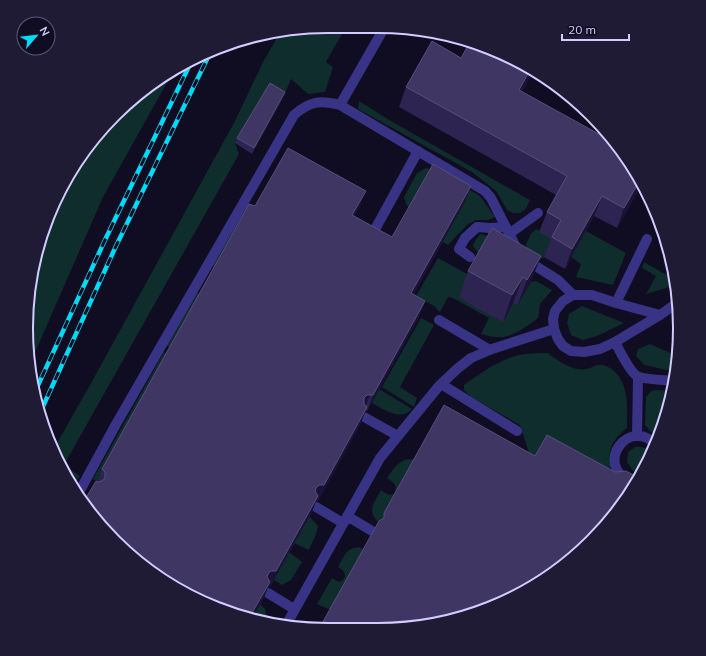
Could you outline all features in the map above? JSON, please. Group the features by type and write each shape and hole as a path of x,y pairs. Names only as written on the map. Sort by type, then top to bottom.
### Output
{"street":[{"path":"340,105 381,33"},
{"path":"81,489 115,426 204,280 294,115 303,107 317,102 328,102 340,105 486,191 519,253 526,260 558,280 573,295"},
{"path":"373,233 418,151"},
{"path":"470,257 458,249 465,238 476,227 508,230 538,213"},
{"path":"616,302 647,239"},
{"path":"660,315 592,295 573,295 563,301 555,311 553,319 554,329 563,346 571,351 584,352 600,349 615,342 660,315 672,307"},
{"path":"439,320 490,350"},
{"path":"288,620 380,458 441,384 471,358 490,350 554,329"},
{"path":"615,342 632,371 638,377 668,380"},
{"path":"637,436 638,377"},
{"path":"441,384 517,431"},
{"path":"364,417 398,436"},
{"path":"630,481 621,476 616,468 614,460 616,451 621,443 628,438 637,436 651,441"},
{"path":"83,485 93,491"},
{"path":"316,507 372,531"},
{"path":"268,593 294,609"}],"green space":[{"path":"343,33 326,62 333,67 325,92 308,94 291,79 284,96 268,89 235,143 239,154 65,462 56,444 235,121 263,62 277,38 309,34"},
{"path":"168,80 103,197 35,353 33,328 39,270 55,215 63,198 83,164 106,133 133,106"},
{"path":"359,101 391,121 530,200 526,209 520,213 513,213 507,210 496,191 472,172 358,109"},
{"path":"426,168 438,171 480,196 495,217 488,220 476,220 468,224 448,245 443,242 411,210 406,204 404,197 417,173"},
{"path":"242,213 246,215 217,268 212,265"},
{"path":"536,229 554,240 545,257 538,260 527,251 526,244 531,234"},
{"path":"586,231 626,253 613,285 576,277 581,264 571,257"},
{"path":"480,234 489,236 480,255 473,246"},
{"path":"438,258 469,275 503,321 513,303 517,306 531,282 536,281 552,290 540,304 538,318 522,329 504,337 481,334 489,318 453,298 448,297 440,312 434,306 416,296"},
{"path":"644,262 668,275 670,287 646,294 656,276 642,268"},
{"path":"197,293 202,295 171,349 166,345"},
{"path":"582,306 624,323 597,336 583,340 571,335 567,323 569,314"},
{"path":"421,318 434,325 400,387 417,398 414,407 382,387"},
{"path":"650,344 671,353 670,370 644,365 636,356 638,349"},
{"path":"164,352 168,355 98,482 93,479"},
{"path":"548,353 561,362 577,369 582,370 598,365 604,365 616,373 624,387 627,403 627,428 617,438 611,448 611,467 599,473 536,460 530,456 520,425 471,397 464,390 464,385 504,360 523,354"},
{"path":"379,389 412,409 408,413 397,414 387,411 372,403"},
{"path":"651,391 666,391 653,434 645,425 646,397"},
{"path":"635,447 647,450 635,472 633,471 627,462 628,452"},
{"path":"408,459 416,460 381,524 373,515 372,507 381,490 390,495 395,493 396,488 394,484 387,478 398,464"},
{"path":"69,468 80,476 76,481"},
{"path":"309,516 318,526 309,550 294,543"},
{"path":"359,547 366,551 333,611 317,604 332,578 339,582 344,579 345,575 343,571 338,567 346,553 351,549"},
{"path":"289,552 302,562 291,580 282,585 274,580"},
{"path":"260,604 265,609 267,616 255,614"}],"building":[{"path":"432,41 461,58 467,47 491,55 528,74 519,90 602,136 623,164 636,187 624,208 602,196 572,249 552,237 561,220 547,212 567,176 406,87"},
{"path":"270,83 285,92 254,148 237,138"},
{"path":"288,148 366,191 352,215 392,237 433,164 471,186 411,293 425,301 373,395 367,395 364,398 364,404 367,407 324,485 319,485 316,488 315,491 318,496 276,571 271,571 268,574 267,577 270,582 252,613 215,601 198,593 148,562 119,537 106,523 86,497 96,481 102,481 105,478 105,472 102,469 249,204 255,206"},
{"path":"492,228 541,256 527,280 523,277 512,295 468,271"},
{"path":"444,405 535,456 547,435 615,472 626,471 634,475 612,508 587,537 558,562 508,593 473,607 436,617 378,623 322,623 379,521 384,518 384,513"}],"railway":[{"path":"43,405 116,246 207,59"},
{"path":"39,384 105,240 188,69"}]}
